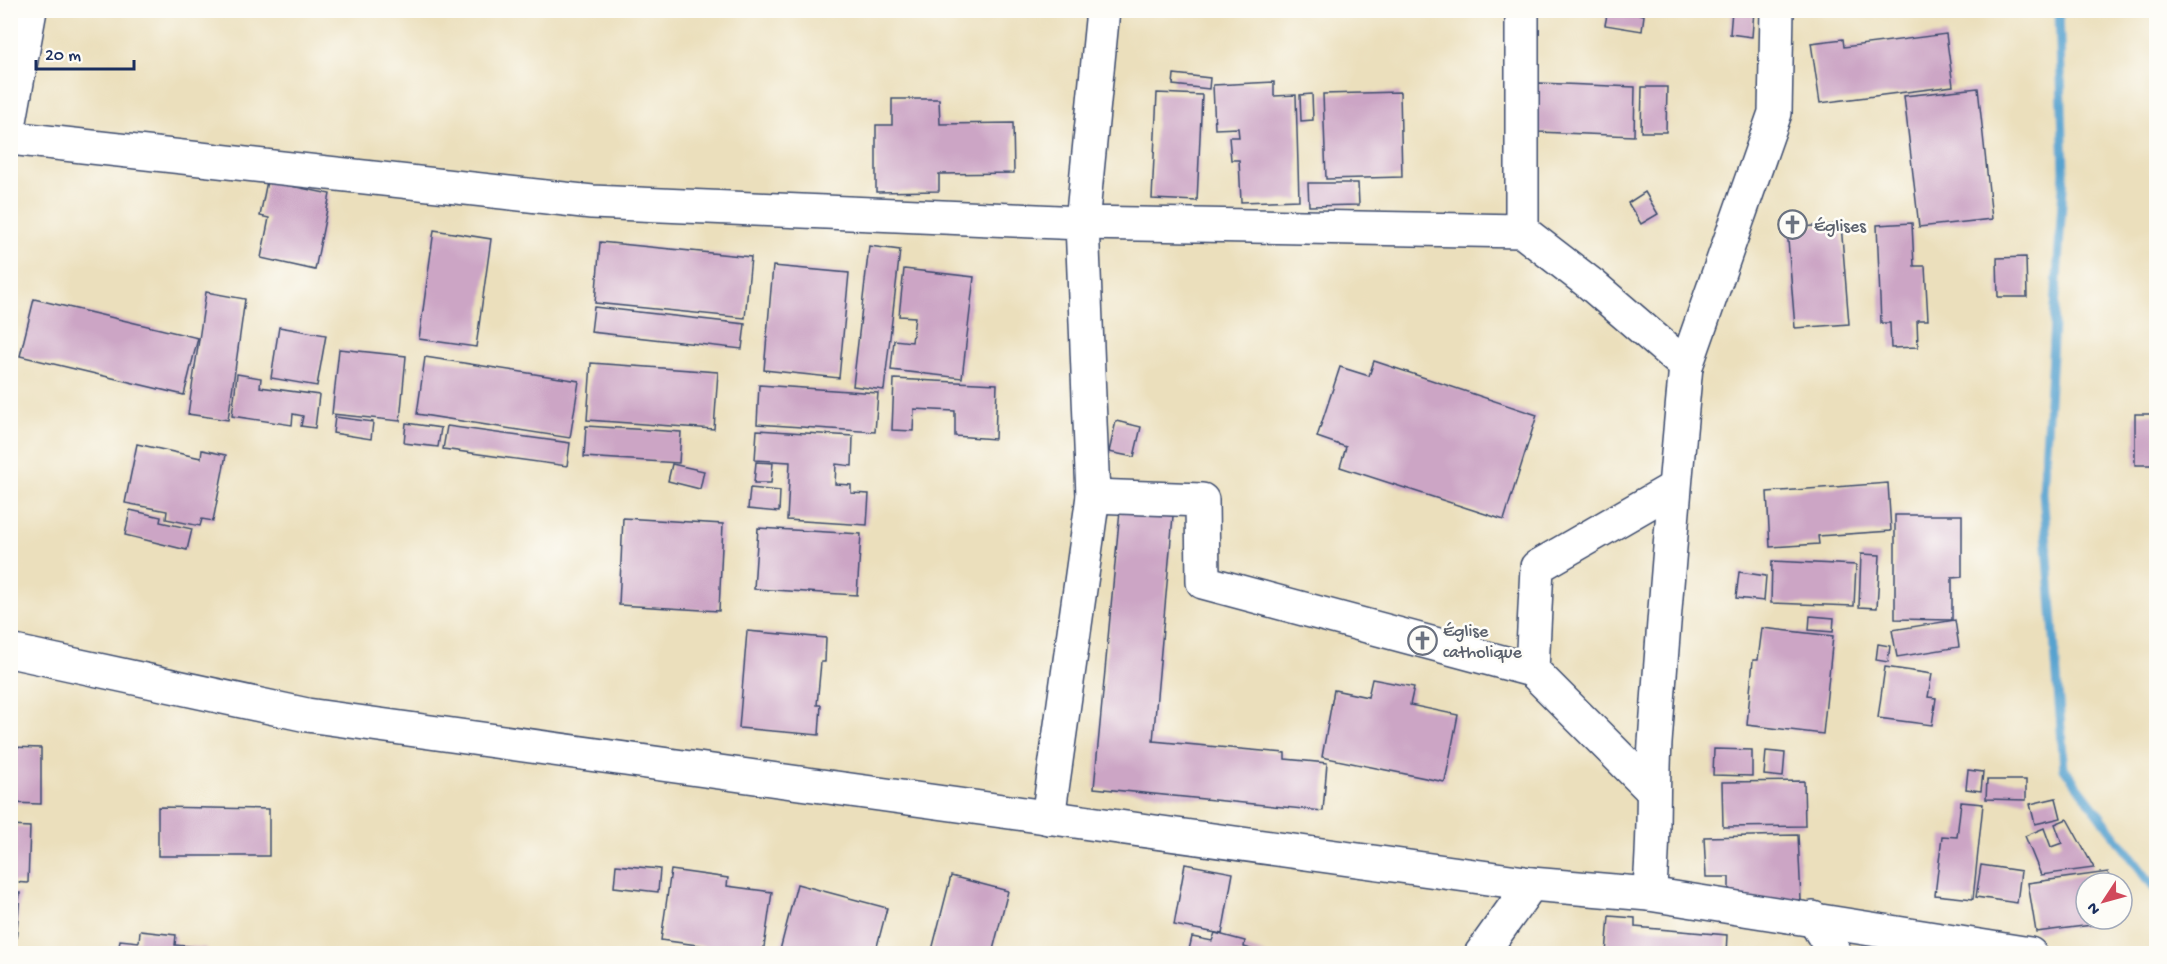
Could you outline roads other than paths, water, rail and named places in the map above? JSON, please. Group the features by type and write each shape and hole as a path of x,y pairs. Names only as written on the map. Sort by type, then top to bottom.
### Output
{"street":[{"path":"10,121 30,10"},
{"path":"1048,818 1093,496 1082,223 1103,10"},
{"path":"1521,10 1522,231"},
{"path":"1649,894 1654,856 1652,790 1674,488 1686,366 1775,113 1777,10"},
{"path":"10,138 592,202 1082,223 1522,231 1592,285 1686,366"},
{"path":"1532,670 1537,567 1674,488"},
{"path":"1093,496 1202,500 1203,582 1532,670 1652,790"},
{"path":"10,651 307,715 1531,884 1649,894 1813,918 2030,954"},
{"path":"1481,954 1531,884"},
{"path":"1813,918 1835,954"}],"waterway":[{"path":"2059,10 2064,172 2043,492 2064,768 2156,890"}],"place":[{"name":"Églises","path":"1793,225"},
{"name":"Église catholique","path":"1422,640"}]}
